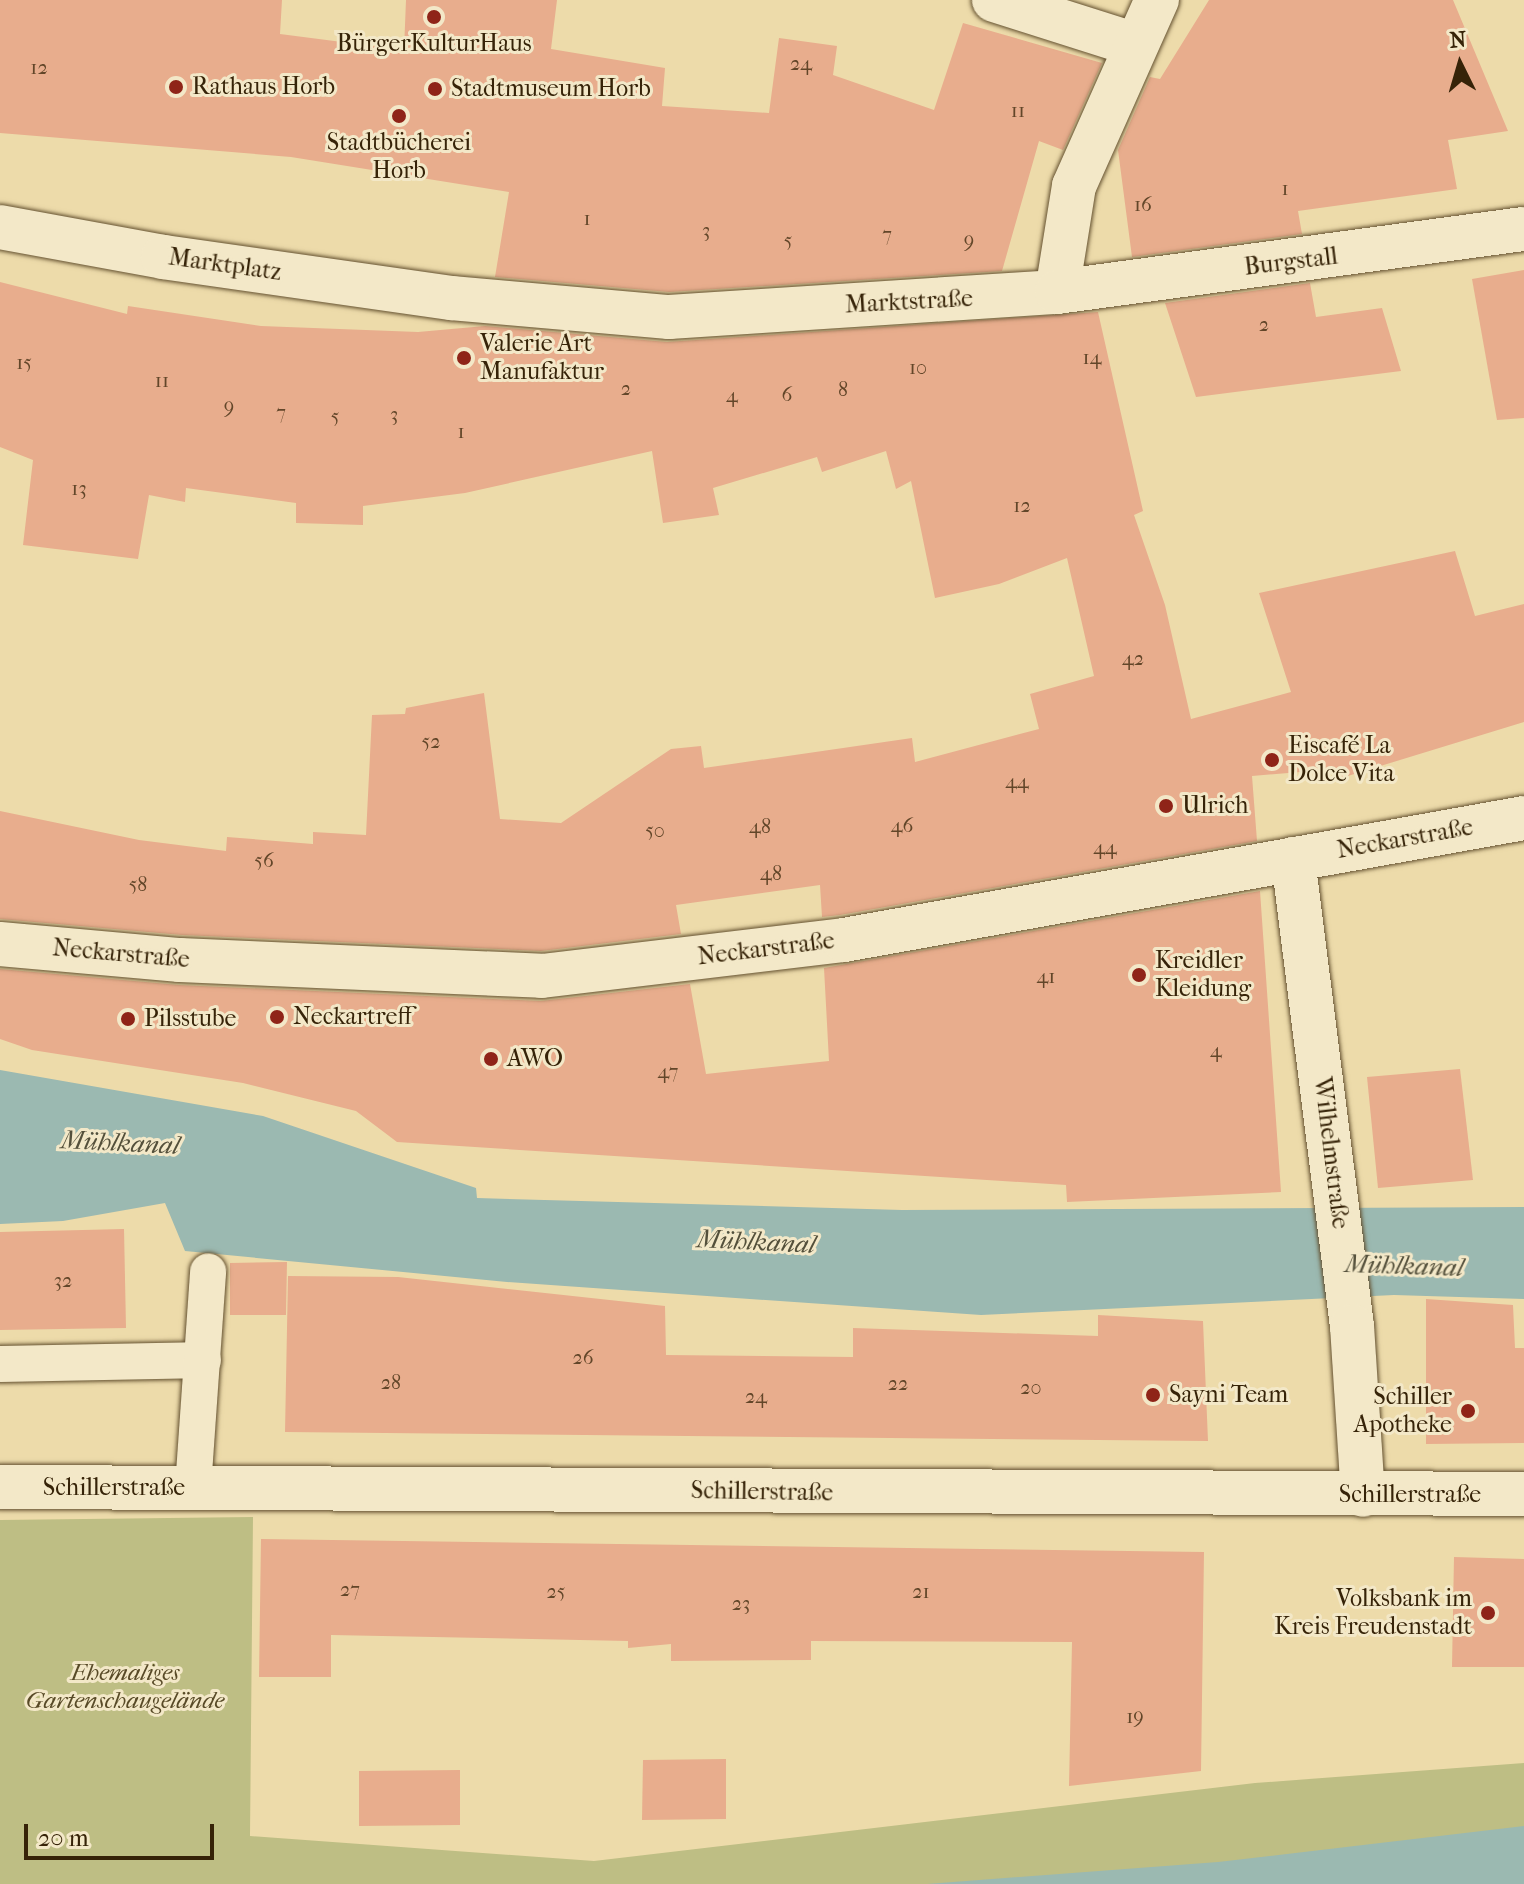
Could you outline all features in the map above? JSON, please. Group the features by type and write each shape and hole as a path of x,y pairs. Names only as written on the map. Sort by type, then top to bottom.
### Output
{"street":[{"path":"994,0 1133,44"},
{"path":"1057,292 1074,186 1133,44 1157,0"},
{"name":"Marktplatz","path":"0,227 163,257 451,298"},
{"name":"Burgstall","path":"1057,292 1524,229"},
{"name":"Marktstraße","path":"451,298 669,317 1057,292"},
{"name":"Neckarstraße","path":"0,944 180,960 542,976 844,940 1524,818"},
{"name":"Wilhelmstraße","path":"1293,859 1352,1326 1363,1495"},
{"name":"Schillerstraße","path":"0,1487 1524,1494"}],"lane":[{"path":"193,1488 208,1272"},
{"path":"0,1364 203,1360"}],"green space":[{"name":"Ehemaliges Gartenschaugelände","path":"253,1517 250,1836 594,1861 1255,1783 1524,1763 1524,1884 0,1884 0,1520"}],"water":[{"name":"Mühlkanal","path":"0,1070 263,1116 476,1188 477,1198 902,1210 1524,1207 1524,1299 1394,1295 981,1315 507,1282 185,1251 165,1203 63,1221 0,1224"},
{"path":"1524,1826 1524,1884 927,1884 1218,1862"}],"building":[{"path":"0,0 282,0 280,34 404,50 406,0 557,0 551,49 665,68 662,106 769,113 779,38 837,46 833,75 934,110 963,23 1102,63 1063,150 1039,141 1002,271 669,292 495,277 509,192 291,157 0,133"},
{"path":"1209,0 1453,0 1508,131 1448,140 1457,189 1298,211 1302,234 1132,257 1118,150 1150,77 1160,79"},
{"path":"1524,270 1524,418 1497,420 1472,279"},
{"path":"0,282 127,314 128,306 261,326 418,332 485,326 667,342 1098,312 1143,511 1134,515 1165,605 1191,719 1291,692 1259,593 1455,551 1475,616 1524,604 1524,722 1338,779 1337,769 1252,776 1257,841 840,915 822,917 820,885 676,905 681,934 541,951 182,935 0,919 0,811 139,840 226,851 227,837 313,844 313,832 366,835 372,715 405,714 406,708 484,693 500,819 561,823 671,749 701,746 704,768 912,738 915,762 1039,729 1030,694 1094,676 1067,558 999,584 935,598 911,481 896,489 886,451 822,472 817,457 713,488 719,515 663,523 652,451 465,493 363,506 363,525 296,523 296,503 186,488 185,502 149,495 138,559 23,545 33,460 0,447"},
{"path":"1310,283 1316,317 1382,308 1401,371 1196,397 1165,303"},
{"path":"1260,891 1281,1192 1067,1202 1066,1185 397,1142 356,1111 243,1083 32,1050 0,1039 0,969 179,985 541,1001 690,984 706,1074 829,1061 824,968"},
{"path":"1460,1069 1473,1180 1378,1188 1367,1077"},
{"path":"124,1229 126,1328 0,1330 0,1232"},
{"path":"287,1262 286,1315 230,1315 230,1263"},
{"path":"288,1276 398,1277 665,1306 666,1355 853,1357 853,1328 1098,1336 1098,1315 1203,1321 1208,1441 285,1432"},
{"path":"1426,1299 1513,1305 1515,1348 1524,1348 1524,1443 1426,1444"},
{"path":"261,1539 1204,1552 1201,1771 1069,1786 1072,1642 811,1641 811,1660 671,1661 671,1644 628,1648 628,1641 331,1635 331,1677 259,1677"},
{"name":"Volksbank im Kreis Freudenstadt","path":"1454,1557 1524,1559 1524,1667 1452,1667"},
{"path":"726,1759 726,1819 642,1820 643,1760"},
{"path":"460,1770 460,1825 359,1826 359,1771"}],"place":[{"name":"BürgerKulturHaus","path":"434,17"},
{"name":"Rathaus Horb","path":"176,87"},
{"name":"Stadtmuseum Horb","path":"435,89"},
{"name":"Stadtbücherei Horb","path":"399,116"},
{"name":"Valerie Art Manufaktur","path":"464,358"},
{"name":"Eiscafé La Dolce Vita","path":"1272,760"},
{"name":"Ulrich","path":"1166,806"},
{"name":"Kreidler Kleidung","path":"1139,975"},
{"name":"Neckartreff","path":"277,1017"},
{"name":"Pilsstube","path":"128,1019"},
{"name":"AWO","path":"491,1059"},
{"name":"Sayni Team","path":"1153,1395"},
{"name":"Schiller Apotheke","path":"1468,1411"},
{"name":"Volksbank im Kreis Freudenstadt","path":"1488,1613"}]}
